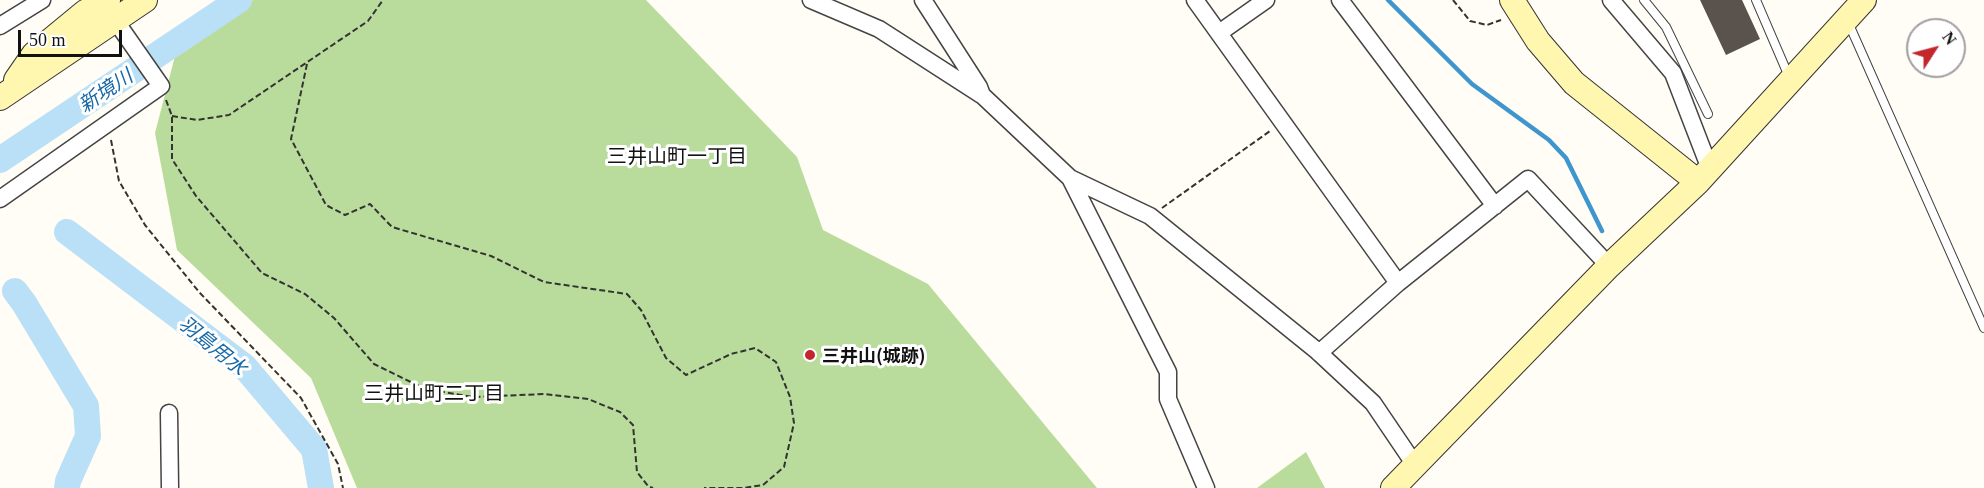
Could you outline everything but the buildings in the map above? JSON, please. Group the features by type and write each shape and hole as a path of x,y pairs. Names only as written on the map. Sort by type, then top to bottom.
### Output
{"street":[{"path":"0,26 42,0"},
{"path":"3,96 111,10 145,0"},
{"path":"811,0 879,28 982,96 1070,178 1150,216 1319,353 1372,402 1416,465"},
{"path":"923,0 979,87 982,96"},
{"path":"1195,0 1398,283"},
{"path":"1218,33 1266,0"},
{"path":"1340,0 1496,206"},
{"path":"1611,0 1673,74 1704,175"},
{"path":"1393,488 1609,266 1704,175 1864,0"},
{"path":"3,96 34,54 83,6 111,10"},
{"path":"1516,7 1538,41 1574,83 1704,175"},
{"path":"0,199 161,86 129,42 111,10"},
{"path":"1070,178 1168,372 1168,399 1206,488"},
{"path":"1319,353 1398,283 1528,179 1609,266"},
{"path":"169,413 171,488"}],"lane":[{"path":"1644,0 1666,27 1708,114"},
{"path":"1756,0 1790,79"},
{"path":"1847,18 1984,328"}],"path":[{"path":"382,0 368,21 229,115 197,120 172,117 172,159 196,196 262,273 304,294 334,318 374,364 424,389 473,397 543,394 588,399 620,412 633,425 637,472 648,486 653,488"},
{"path":"1453,0 1470,21 1487,25 1516,7"},
{"path":"307,64 291,139 326,205 345,215 370,204 392,227 491,256 544,282 627,294 641,310 666,358 686,375 731,354 755,348 776,362 790,397 794,423 784,467 763,485 743,488 704,488"},
{"path":"108,123 119,181 145,225 199,292 301,398 338,464 343,488"},
{"path":"1150,216 1282,123"}],"green space":[{"path":"253,0 646,0 797,157 823,230 928,284 1097,488 357,488 311,378 177,250 155,133 175,56"},
{"path":"1306,452 1325,488 1257,488"}],"waterway":[{"name":"新境川","path":"0,160 239,0"},
{"path":"1388,0 1472,84 1549,140 1566,158 1602,231"},
{"name":"羽島用水","path":"67,232 244,366 314,449 321,488"},
{"path":"15,291 86,406 88,436 67,488"}],"place":[{"name":"三井山(城跡)","path":"810,355"}],"district":[{"name":"三井山町一丁目","path":"677,155"},
{"name":"三井山町二丁目","path":"434,392"}]}
